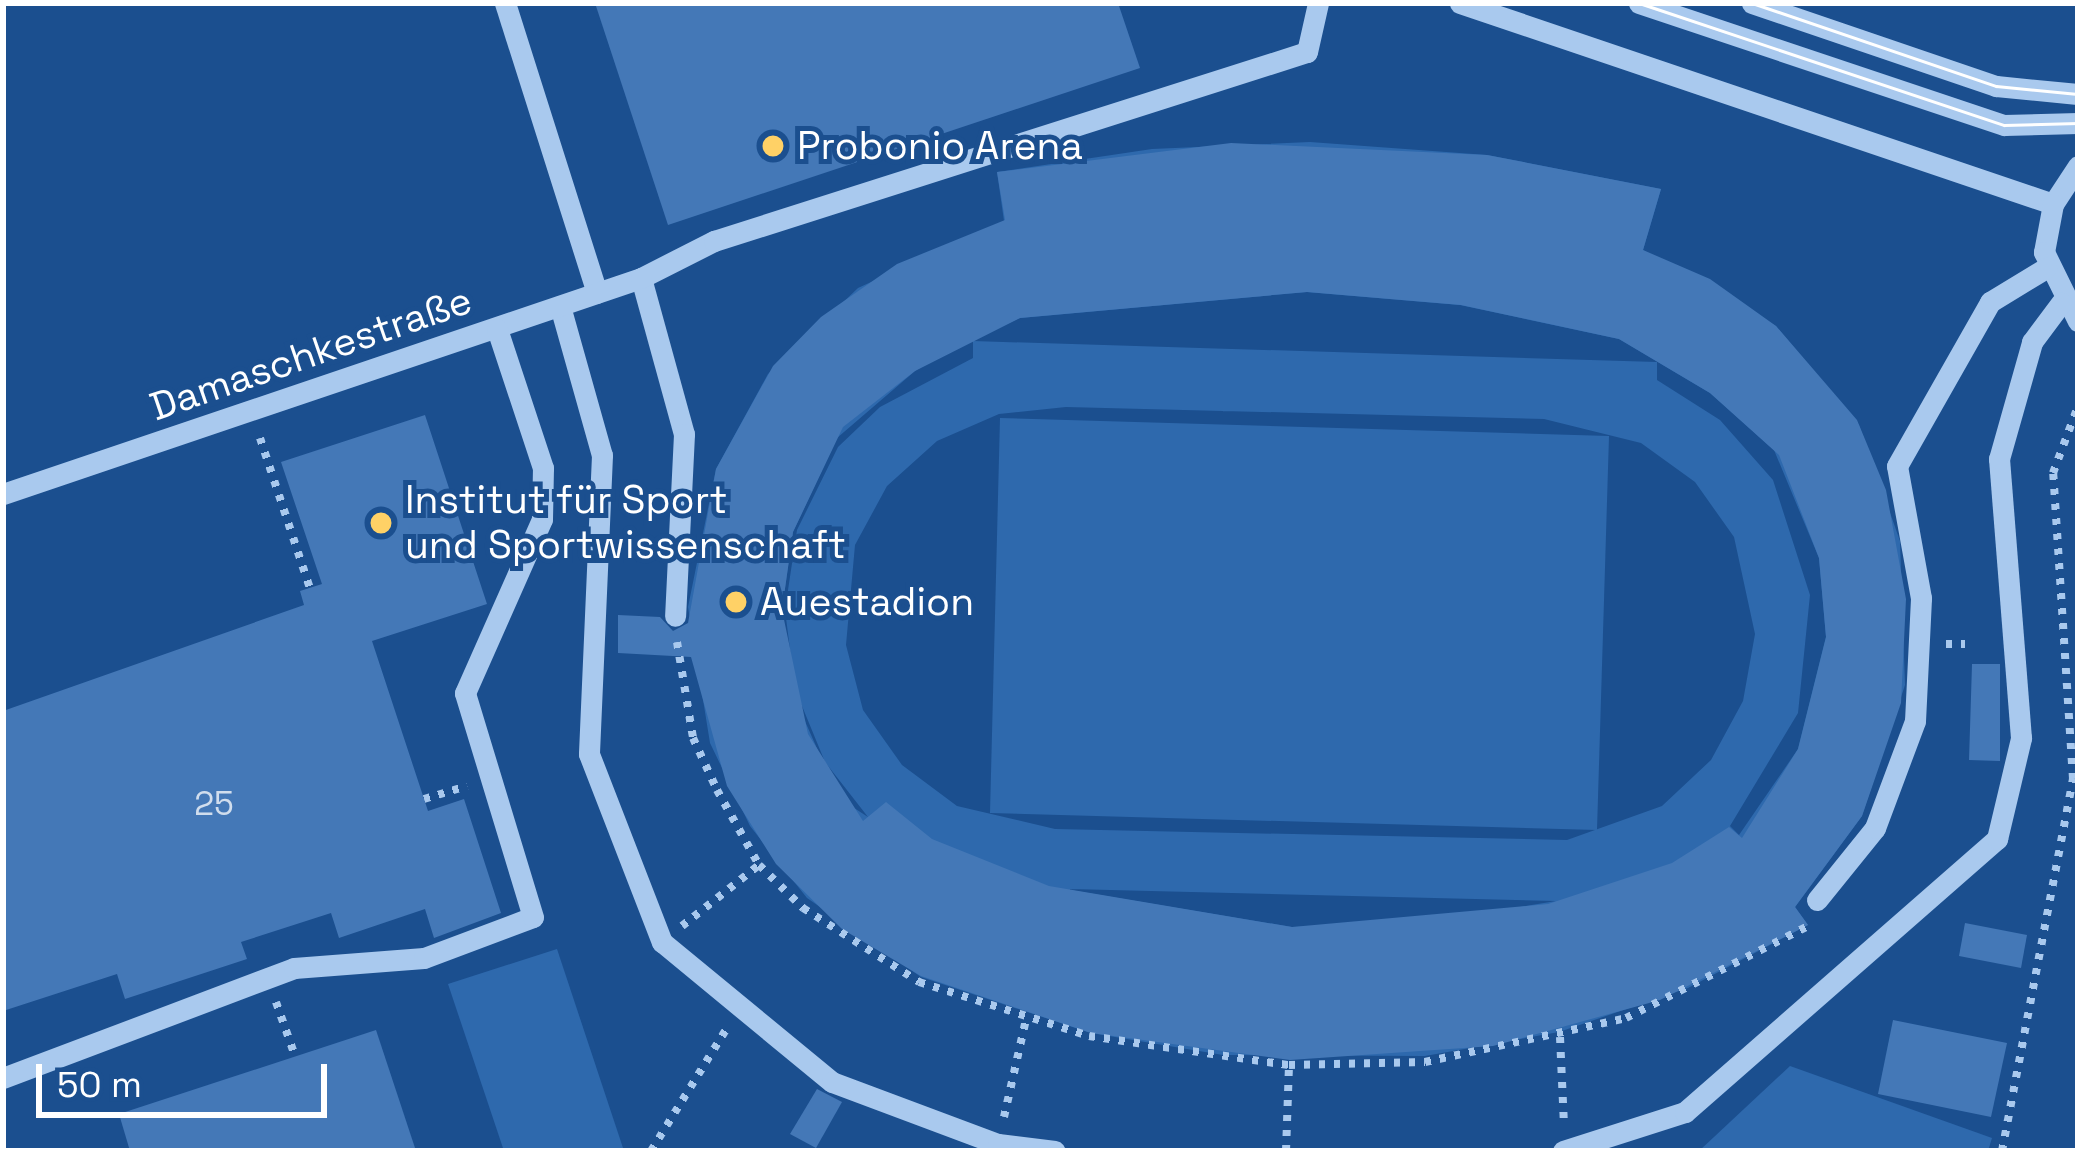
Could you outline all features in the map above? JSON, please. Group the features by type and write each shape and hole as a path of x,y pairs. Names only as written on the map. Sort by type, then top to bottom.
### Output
{"street":[{"path":"505,3 598,293"},
{"name":"Damaschkestraße","path":"3,494 641,278 714,241 1306,52 1318,3"},
{"path":"1460,3 2047,201"},
{"path":"1639,3 2004,124 2078,123"},
{"path":"1752,3 1996,86 2078,94"},
{"path":"2078,166 2047,201 2046,268 2061,303 2078,321"},
{"path":"1817,900 1875,828 1915,721 1921,598 1897,466 1990,302 2046,268"},
{"path":"641,278 683,434 675,616"},
{"path":"1564,1151 1685,1112 1996,838 2021,738 1999,459 2032,342 2061,303"},
{"path":"560,306 602,455 590,754 662,942 737,1011 832,1082 998,1144 1055,1151"},
{"path":"3,1078 268,978 424,958 533,917 465,693 542,519 543,468 497,329"}],"path":[{"path":"2002,1151 2073,779 2053,473 2078,406"},
{"path":"252,413 310,587"},
{"path":"675,616 693,738 759,865 876,960 1026,1019 1289,1065 1425,1062 1559,1037 1750,962 1810,927 1817,900"},
{"path":"424,799 491,778"},
{"path":"662,942 759,865"},
{"path":"268,978 296,1056"},
{"path":"651,1151 737,1011"},
{"path":"998,1144 1026,1019"},
{"path":"1559,1037 1564,1151"},
{"path":"1286,1151 1289,1065"}],"shaded area":[{"name":"Auestadion","path":"1310,142 1487,155 1661,189 1643,250 1776,326 1859,425 1900,541 1905,685 1862,816 1795,907 1808,925 1688,988 1559,1032 1425,1056 1223,1055 1091,1033 921,977 807,898 750,826 710,743 688,607 716,469 768,374 858,288 1004,221 997,172 1152,149","holes":["1307,292 1460,305 1619,339 1710,393 1774,450 1819,558 1826,637 1798,749 1739,835 1730,826 1798,713 1810,595 1773,480 1720,420 1657,380 1657,362 973,341 973,358 880,407 838,447 797,530 785,610 795,689 825,762 868,817 851,806 827,771 793,694 782,609 793,532 837,438 915,371 949,350 1020,318","1066,407 1544,419 1641,443 1695,482 1734,537 1755,634 1743,701 1711,760 1662,806 1567,840 1055,829 957,806 902,765 863,710 846,645 855,545 887,486 937,441 999,414","1070,889 1556,901 1421,923 1292,927"]},
{"path":"1000,418 1609,436 1597,830 990,813"},
{"path":"557,949 623,1148 615,1151 504,1151 448,984"},
{"path":"1790,1066 1992,1138 1988,1151 1699,1151"}],"building":[{"name":"Probonio Arena","path":"595,3 1118,3 1140,68 668,225"},
{"name":"Auestadion","path":"1231,143 1487,155 1661,189 1643,250 1710,279 1776,326 1857,420 1886,490 1906,599 1901,703 1862,816 1795,907 1808,925 1660,1000 1493,1046 1290,1060 1091,1033 921,976 842,929 776,864 727,786 691,657 618,653 618,615 660,617 673,631 688,623 716,469 773,366 821,317 897,264 1005,220 997,172","holes":["1307,292 1461,305 1619,339 1710,393 1779,455 1819,558 1826,637 1798,749 1742,838 1729,827 1672,863 1548,904 1292,927 1049,886 932,839 886,802 863,821 808,734 782,610 793,532 843,427 915,371 1020,318"]},
{"path":"425,415 487,604 372,641 428,811 464,799 501,913 434,938 425,909 339,938 331,913 241,942 247,959 125,999 117,974 3,1011 3,711 304,605 300,591 322,584 281,462"},
{"path":"1972,664 2000,664 2000,761 1969,760"},
{"path":"1965,923 2027,935 2021,968 1959,956"},
{"path":"1893,1020 2007,1043 1991,1117 1878,1094"},
{"path":"376,1030 416,1151 130,1151 119,1114"},
{"path":"817,1089 842,1102 816,1148 790,1134"}],"tram line":[{"path":"1639,3 2004,125 2078,123"},
{"path":"1752,3 1996,86 2078,94"}],"place":[{"name":"Probonio Arena","path":"773,146"},
{"name":"Institut für Sport und Sportwissenschaft","path":"381,523"},
{"name":"Auestadion","path":"736,602"}]}
